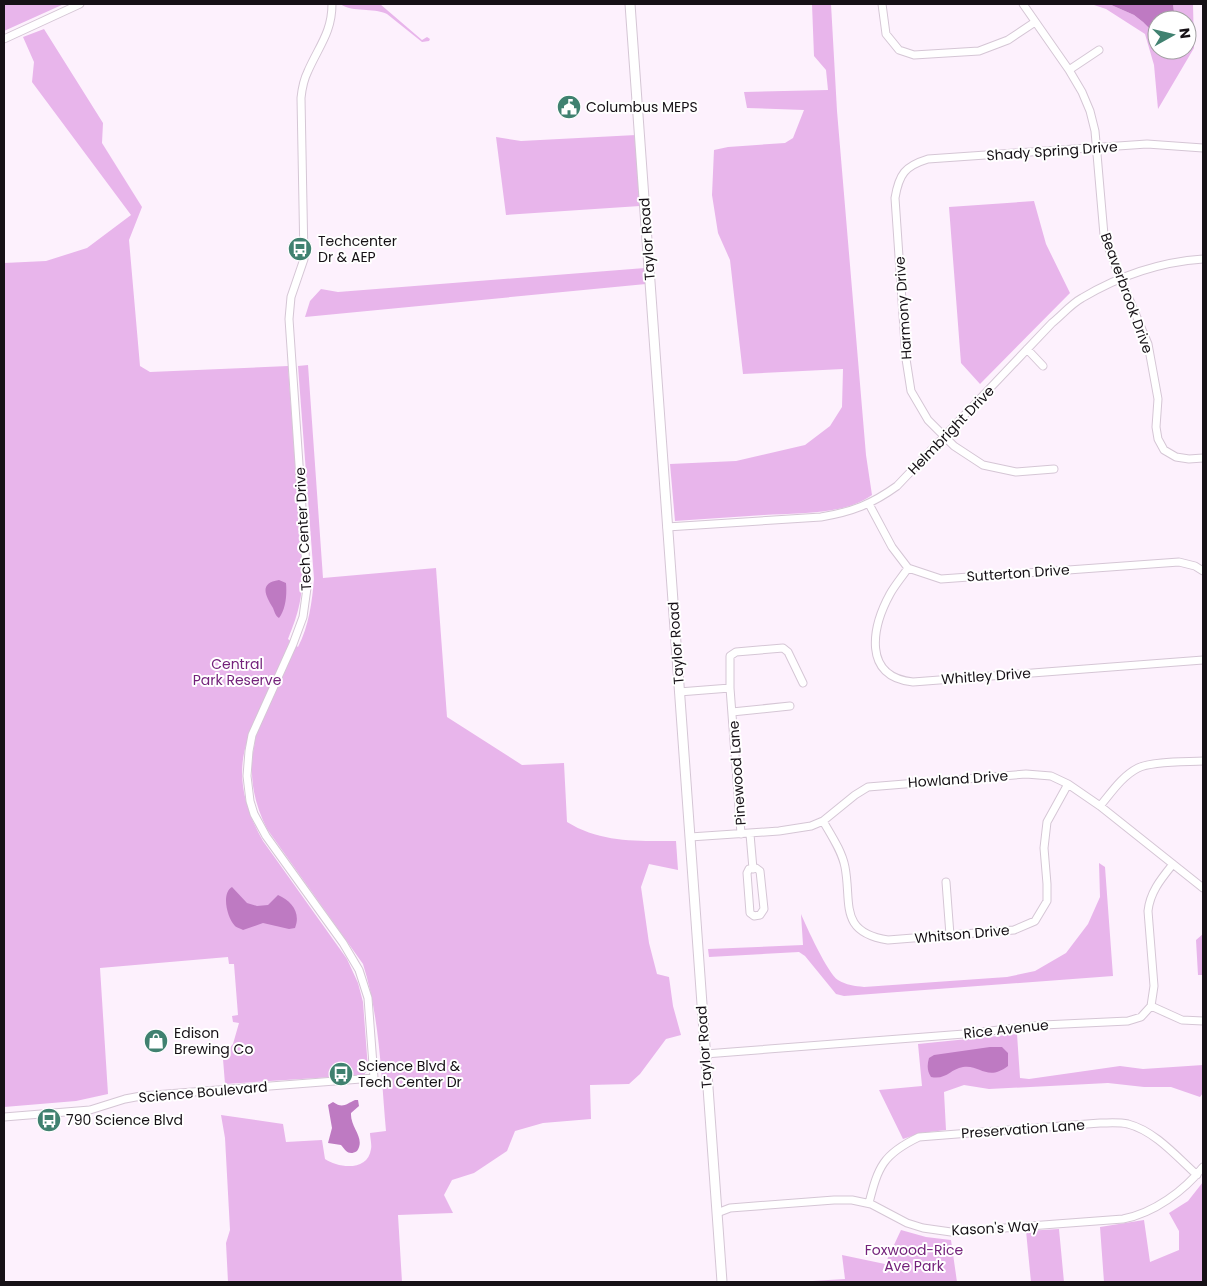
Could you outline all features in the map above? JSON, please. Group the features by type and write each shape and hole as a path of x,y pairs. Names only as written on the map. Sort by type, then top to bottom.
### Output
{"main road":[{"name":"Taylor Road","path":"630,4 722,1282"}],"street":[{"path":"4,39 80,4"},
{"name":"Tech Center Drive","path":"332,4 331,22 326,38 308,70 301,98 304,259 289,308 306,566 306,600 303,617 293,644 252,735 248,751 246,776 250,802 259,824 343,943 358,970 368,998 374,1078"},
{"path":"882,4 886,34 900,50 914,55 979,51 1008,40 1035,22"},
{"name":"Beaverbrook Drive","path":"1023,4 1069,70 1082,92 1090,111 1097,148 1104,235 1120,279 1148,344 1158,399 1156,428 1158,439 1164,450 1176,457 1189,459 1203,458"},
{"path":"1069,70 1099,50"},
{"name":"Shady Spring Drive","path":"904,171 915,163 928,159 1148,144 1203,148"},
{"name":"Harmony Drive","path":"904,171 897,184 895,198 906,359 911,391 928,420 954,446 983,465 1016,472 1054,469"},
{"name":"Helmbright Drive","path":"667,528 821,517 839,514 869,504 897,486 1052,323 1081,299 1120,279 1160,265 1203,259"},
{"path":"1027,349 1043,366"},
{"path":"869,504 892,547 908,568"},
{"name":"Sutterton Drive","path":"908,568 941,579 1179,562 1195,566 1203,572"},
{"name":"Whitley Drive","path":"908,568 891,592 884,607 874,647 878,663 889,675 901,681 913,682 1203,660"},
{"name":"Pinewood Lane","path":"741,834 729,660 733,653 783,648 788,652 803,683"},
{"path":"679,692 730,688"},
{"name":"Pinewood Lane","path":"732,712 790,706"},
{"path":"1100,806 1119,782 1138,768 1161,764 1203,761"},
{"name":"Howland Drive","path":"690,838 750,834 811,826 823,822 855,795 868,787 1026,774 1051,776 1068,784 1100,806 1203,888"},
{"name":"Whitson Drive","path":"823,822 835,842 845,866 850,914 856,926 870,937 888,940 1014,930 1035,921 1047,901 1044,848 1047,822 1068,784"},
{"path":"750,834 753,868"},
{"path":"1173,864 1154,889 1149,899 1148,911 1154,986 1151,1006 1182,1020 1203,1022"},
{"path":"753,868 760,871 764,909 760,915 754,916 750,913 747,874 748,869 753,868"},
{"path":"946,882 950,935"},
{"name":"Rice Avenue","path":"705,1054 964,1034 1043,1025 1128,1021 1141,1017 1151,1006"},
{"name":"Science Boulevard","path":"4,1117 90,1110 141,1096 374,1078"},
{"name":"Preservation Lane","path":"868,1203 882,1163 902,1145 919,1137 1100,1123 1125,1123 1146,1131 1153,1136 1197,1175"},
{"name":"Kason's Way","path":"717,1212 730,1208 834,1200 868,1203 907,1223 922,1228 951,1232 1060,1224 1134,1217 1152,1210 1180,1190 1203,1167"}],"green space":[{"path":"4,4 64,4 4,31"},
{"path":"340,4 380,4 422,40 427,37 430,39 429,41 422,42 387,14 345,7"},
{"path":"812,4 831,4 837,111 866,455 872,495 861,502 835,510 820,512 675,521 670,464 736,461 805,445 830,426 842,407 843,369 743,374 730,260 718,233 712,195 714,150 728,147 785,143 793,138 804,110 747,108 744,92 828,90 826,70 814,56"},
{"path":"1091,4 1109,4 1134,15 1147,26 1147,41 1145,34 1106,9"},
{"path":"1173,4 1193,4 1193,10 1174,10"},
{"name":"Central Park Reserve","path":"44,29 103,123 102,143 142,207 129,240 140,366 150,372 288,366 303,569 299,605 288,639 298,647 302,639 311,605 314,579 298,366 308,365 323,578 436,568 447,717 522,765 564,763 567,822 593,834 606,837 634,841 676,841 678,870 649,864 641,887 649,943 657,974 669,977 673,1006 681,1035 666,1039 640,1074 629,1084 590,1085 591,1119 543,1123 515,1131 507,1151 474,1173 452,1180 444,1195 453,1213 398,1215 402,1282 228,1282 226,1243 230,1230 225,1138 221,1115 283,1124 286,1142 322,1140 325,1159 344,1166 359,1165 364,1162 369,1156 371,1149 370,1133 386,1131 376,1026 369,984 363,964 267,829 258,808 253,787 252,765 255,742 248,739 242,766 244,792 251,817 263,841 347,959 358,983 363,1002 368,1069 364,1075 225,1084 223,1059 218,1053 223,1056 233,1044 239,1023 233,1022 232,1016 238,1015 234,964 229,964 228,957 100,968 108,1094 76,1101 4,1107 4,263 46,261 87,248 131,215 32,82 34,62 23,37"},
{"path":"1153,60 1187,60 1158,109"},
{"path":"636,135 640,206 506,215 496,137 521,141"},
{"path":"1034,201 1046,244 1070,293 980,384 961,363 949,207"},
{"path":"645,268 646,284 305,317 310,301 321,289 338,292"},
{"path":"1099,863 1105,867 1113,976 844,996 836,994 805,956 799,952 709,957 708,949 803,945 801,914 829,969 838,980 851,985 864,987 1007,977 1035,971 1066,953 1088,924 1100,897"},
{"path":"1203,934 1203,975 1198,975 1196,940"},
{"path":"1017,1034 1020,1078 1029,1079 1120,1066 1143,1069 1203,1065 1203,1093 1200,1097 1171,1087 1144,1087 1108,1083 989,1089 964,1085 944,1092 946,1130 921,1133 903,1139 879,1090 922,1086 918,1044"},
{"path":"1203,1182 1203,1282 1104,1282 1100,1227 1144,1220 1150,1262 1179,1250 1179,1231 1169,1213 1188,1201"},
{"path":"1059,1229 1064,1282 1031,1282 1026,1231"},
{"name":"Foxwood-Rice Ave Park","path":"901,1230 926,1237 951,1240 957,1282 796,1282 845,1279 842,1255 885,1264"}],"shaded area":[{"path":"1109,4 1173,4 1174,10 1147,10 1147,26 1134,15"},
{"path":"279,580 286,583 286,592 285,606 279,618 268,599 266,587 268,584"},
{"path":"232,887 247,903 257,906 268,905 278,895 283,898 291,904 296,913 297,923 295,928 289,929 263,923 243,930 236,926 232,922 226,906 227,894"},
{"path":"1002,1047 1008,1053 1008,1066 1001,1071 989,1073 963,1067 941,1077 936,1078 930,1075 928,1061 934,1055"},
{"path":"358,1100 359,1106 351,1113 351,1118 360,1142 357,1151 350,1153 341,1145 328,1143 332,1128 328,1105 333,1102 344,1105"}],"place":[{"name":"Columbus MEPS","path":"569,107"},
{"name":"Techcenter Dr & AEP","path":"300,249"},
{"name":"Edison Brewing Co","path":"156,1041"},
{"name":"Science Blvd & Tech Center Dr","path":"341,1074"},
{"name":"790 Science Blvd","path":"49,1120"}]}
